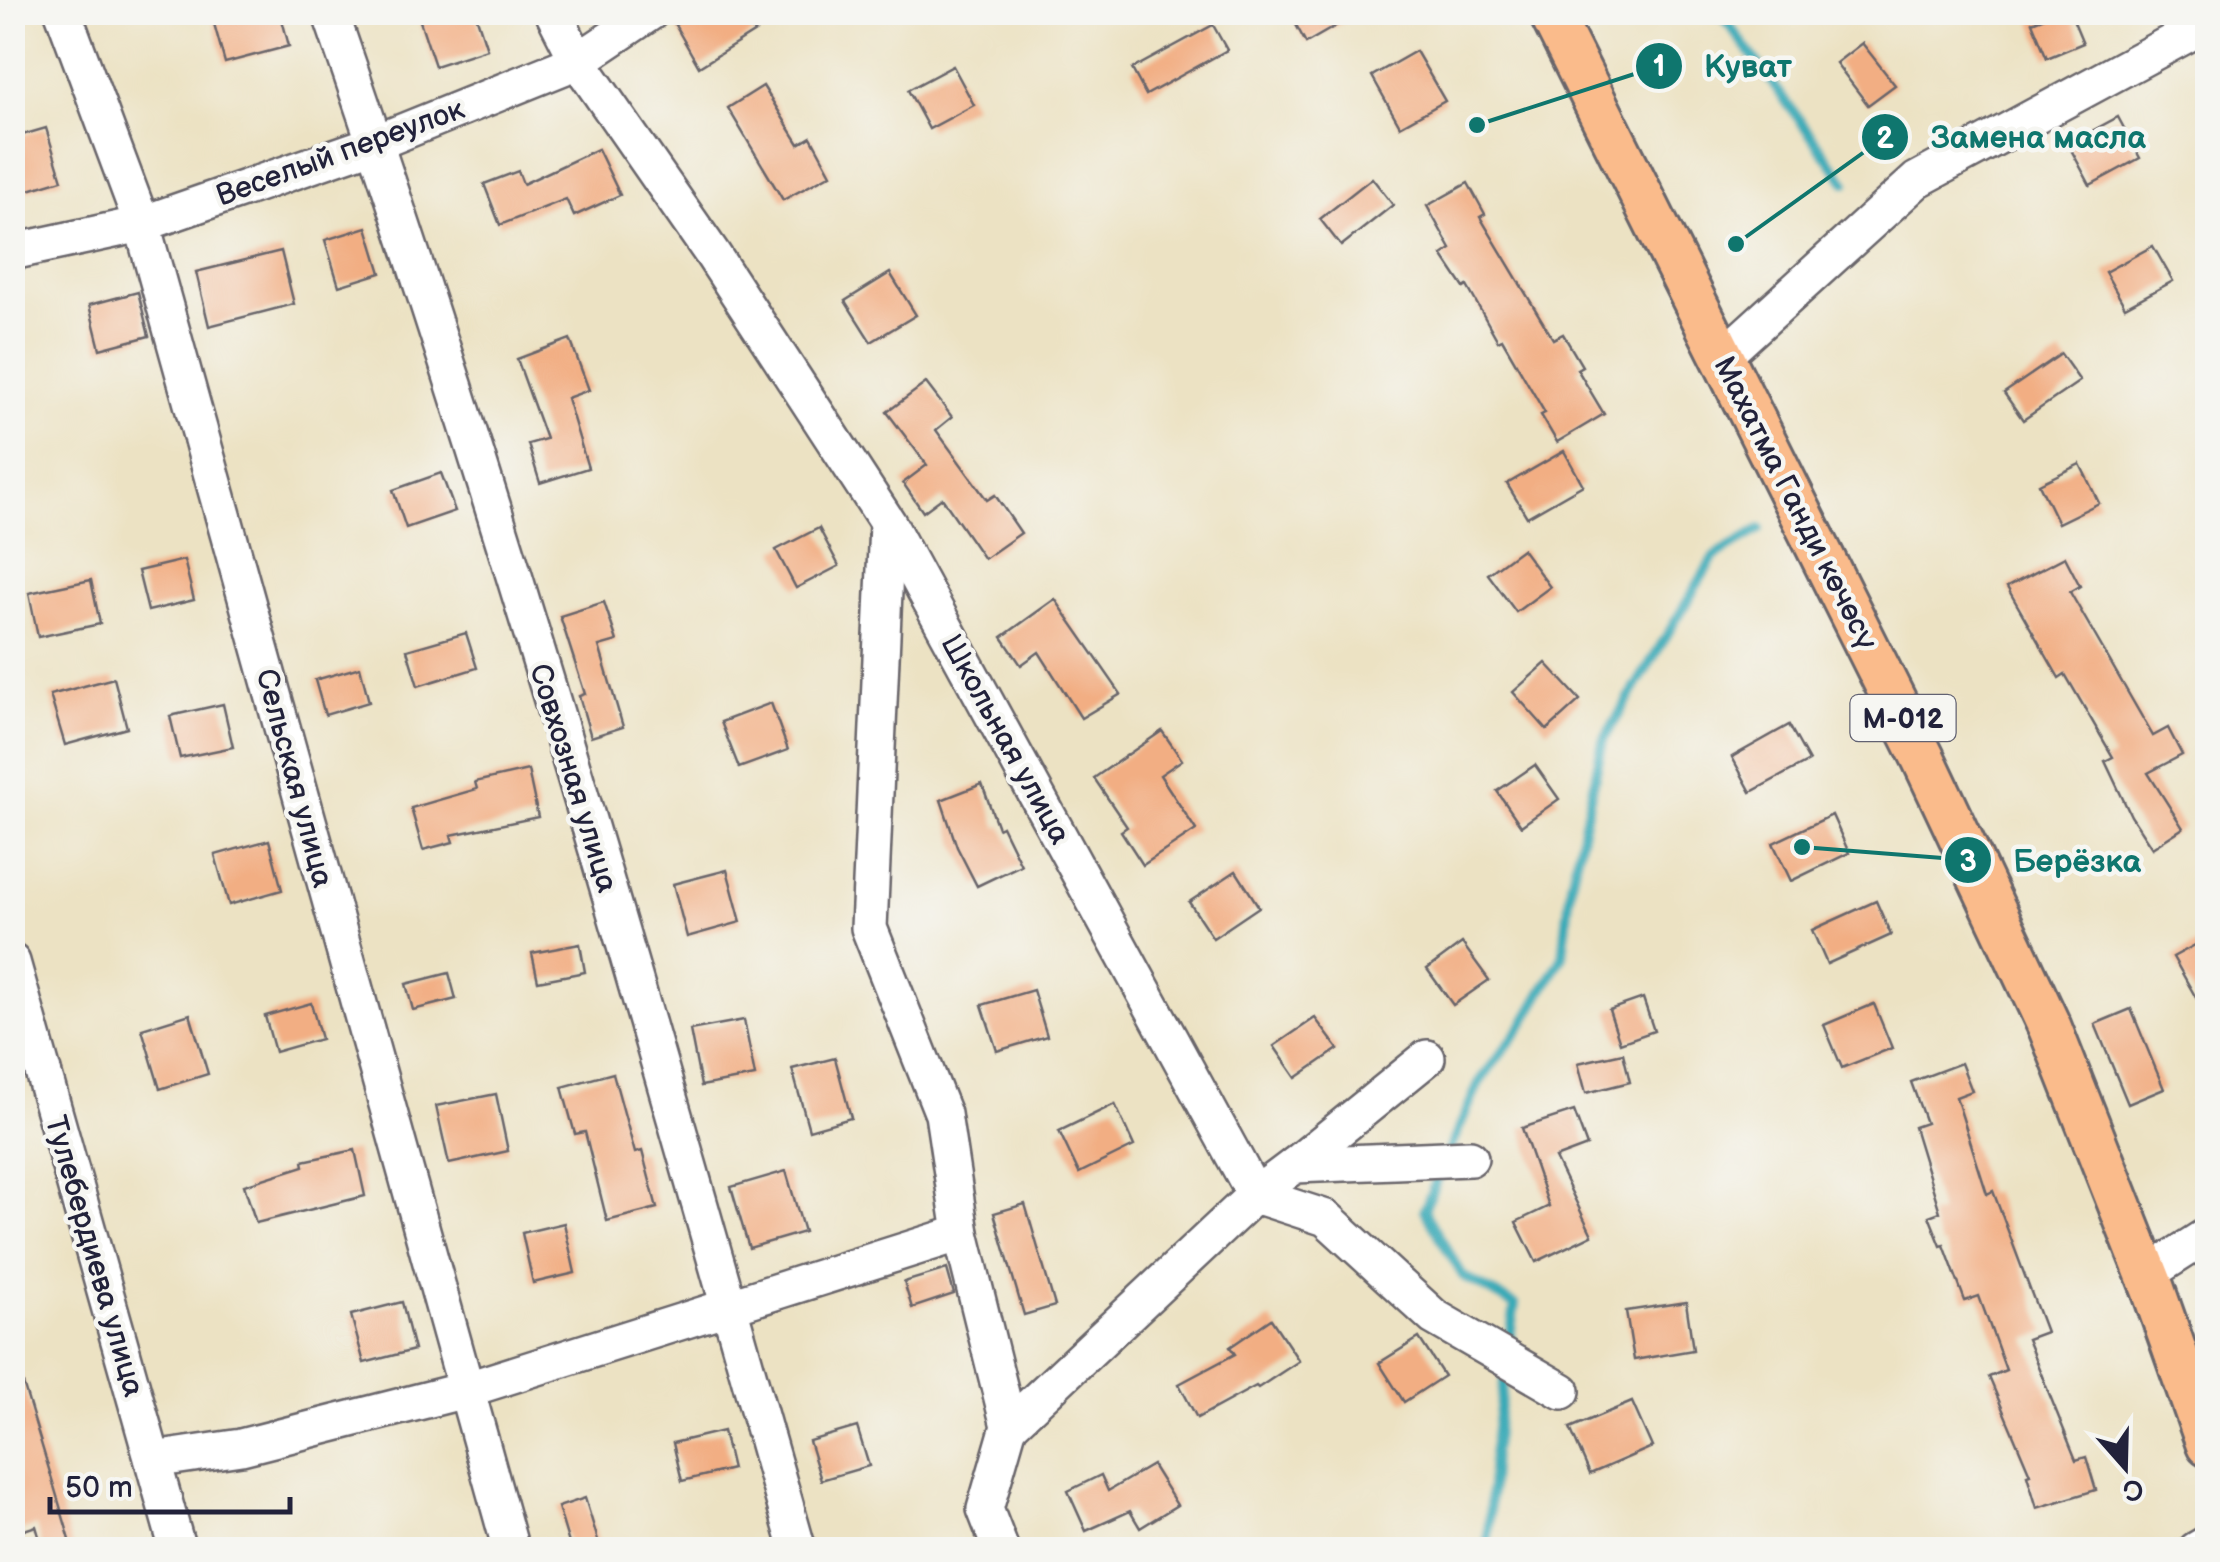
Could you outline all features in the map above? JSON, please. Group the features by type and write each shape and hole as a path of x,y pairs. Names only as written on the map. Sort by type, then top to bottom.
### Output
{"main road":[{"name":"Махатма Ганди көчөсү","path":"1550,12 1924,758 2050,1028 2147,1274 2208,1445"}],"street":[{"name":"Сельская улица","path":"64,12 142,224 511,1550"},
{"name":"Совхозная улица","path":"330,12 548,686 798,1550"},
{"name":"Школьная улица","path":"553,12 578,61 713,256 888,523 1255,1195"},
{"name":"Веселый переулок","path":"12,252 142,224 375,143 578,61 651,12"},
{"path":"1722,356 1917,180 2208,23"},
{"path":"888,523 869,928 943,1114 961,1232 1009,1426 985,1509 1001,1550"},
{"name":"Тулебердиева улица","path":"12,962 178,1550"},
{"path":"1009,1426 1255,1195 1428,1058"},
{"path":"1295,1165 1470,1158"},
{"path":"1255,1195 1326,1218 1434,1317 1562,1391"},
{"path":"153,1460 241,1447 464,1390 961,1232"},
{"path":"2147,1274 2208,1235"},
{"path":"2196,1550 2208,1543"}],"building":[{"path":"241,12 280,12 289,46 225,63 213,20"},
{"path":"417,12 475,12 487,49 435,66"},
{"path":"695,12 787,12 699,67 675,25"},
{"path":"1289,12 1360,12 1306,43"},
{"path":"2057,12 2070,12 2083,43 2047,58 2032,22"},
{"path":"1213,25 1227,50 1146,95 1132,69"},
{"path":"1862,43 1895,85 1868,105 1836,63"},
{"path":"1416,51 1445,101 1400,126 1372,76"},
{"path":"953,66 974,105 929,129 908,90"},
{"path":"763,86 799,144 811,137 831,174 783,200 728,108"},
{"path":"2118,117 2140,158 2090,185 2068,144"},
{"path":"46,128 62,180 12,195 12,138"},
{"path":"598,149 620,195 574,216 566,199 500,225 484,184 518,171 523,184"},
{"path":"1372,178 1393,205 1341,246 1320,219"},
{"path":"1468,183 1485,214 1480,217 1553,339 1563,334 1582,366 1577,369 1604,414 1557,442 1541,415 1545,413 1502,339 1498,341 1467,286 1464,288 1442,255 1451,249 1427,206"},
{"path":"367,227 381,273 339,286 325,240"},
{"path":"2153,246 2173,281 2125,307 2105,272"},
{"path":"281,251 294,304 209,326 196,272"},
{"path":"890,273 916,315 871,342 845,301"},
{"path":"138,292 149,336 100,349 89,305"},
{"path":"570,339 589,390 567,398 588,468 540,483 528,444 546,439 517,359"},
{"path":"2061,354 2080,381 2023,420 2004,393"},
{"path":"926,383 952,417 936,430 987,500 995,495 1021,533 984,559 942,498 923,512 903,483 927,465 887,412"},
{"path":"1564,451 1583,485 1527,517 1507,484"},
{"path":"2080,464 2099,503 2058,523 2039,484"},
{"path":"441,473 455,511 406,528 393,490"},
{"path":"819,528 839,566 796,588 776,550"},
{"path":"1522,549 1550,587 1516,612 1488,574"},
{"path":"2065,557 2080,586 2070,592 2153,736 2168,728 2182,755 2148,773 2183,828 2152,848 2131,816 2105,761 2113,757 2065,674 2059,678 2007,587"},
{"path":"184,560 194,600 148,611 138,571"},
{"path":"91,580 100,624 38,637 29,593"},
{"path":"1055,599 1121,694 1081,718 1039,652 1021,665 1002,637"},
{"path":"604,602 617,641 599,646 623,727 591,737 579,696 585,694 560,616"},
{"path":"466,633 477,668 418,686 407,650"},
{"path":"1546,663 1580,700 1547,730 1513,692"},
{"path":"360,667 369,702 325,715 315,680"},
{"path":"114,678 127,728 65,745 50,695"},
{"path":"771,703 788,750 739,768 721,722"},
{"path":"223,704 233,747 180,758 170,716"},
{"path":"1789,725 1809,761 1751,792 1732,757"},
{"path":"1162,731 1182,760 1160,775 1196,830 1143,865 1121,831 1127,827 1094,778"},
{"path":"1535,765 1559,799 1521,826 1497,791"},
{"path":"528,770 538,817 451,835 453,842 423,850 411,808 477,789 475,782"},
{"path":"982,784 998,828 1002,826 1021,865 977,886 957,847 941,800"},
{"path":"1832,815 1849,853 1791,881 1773,843"},
{"path":"269,840 282,890 229,905 215,855"},
{"path":"727,870 741,922 687,937 673,884"},
{"path":"1236,871 1259,907 1213,938 1189,902"},
{"path":"1876,901 1891,935 1827,964 1812,930"},
{"path":"2208,938 2208,1019 2173,957"},
{"path":"1462,943 1489,980 1453,1005 1427,969"},
{"path":"580,944 585,972 538,981 532,953"},
{"path":"449,973 456,999 413,1010 406,984"},
{"path":"1033,990 1047,1036 997,1051 982,1005"},
{"path":"1643,998 1654,1031 1620,1043 1609,1010"},
{"path":"311,1003 321,1039 275,1052 265,1016"},
{"path":"1874,1004 1892,1048 1842,1068 1824,1025"},
{"path":"2131,1009 2164,1089 2128,1104 2095,1024"},
{"path":"190,1014 208,1074 160,1089 142,1029"},
{"path":"1315,1018 1338,1049 1296,1078 1274,1046"},
{"path":"744,1020 755,1076 701,1086 690,1030"},
{"path":"1623,1053 1630,1082 1586,1093 1578,1063"},
{"path":"835,1058 851,1118 809,1130 792,1069"},
{"path":"1961,1063 1972,1091 1956,1097 1987,1194 1993,1191 2046,1332 2027,1339 2076,1460 2086,1457 2096,1490 2037,1508 2027,1475 2030,1474 1989,1377 2006,1370 1979,1296 1965,1301 1929,1216 1940,1212 1914,1127 1926,1123 1911,1082"},
{"path":"613,1073 635,1153 642,1151 657,1208 607,1221 585,1132 575,1134 562,1087"},
{"path":"496,1094 508,1151 449,1164 436,1106"},
{"path":"1115,1104 1134,1146 1079,1173 1059,1131"},
{"path":"1574,1111 1587,1146 1555,1158 1592,1235 1536,1262 1516,1222 1549,1206 1522,1128"},
{"path":"355,1150 365,1196 256,1223 244,1185 304,1166 303,1161"},
{"path":"786,1171 804,1232 749,1248 731,1187"},
{"path":"1025,1204 1055,1306 1024,1315 994,1213"},
{"path":"564,1223 575,1273 533,1283 522,1233"},
{"path":"947,1269 954,1294 912,1308 904,1282"},
{"path":"402,1302 414,1350 364,1363 351,1315"},
{"path":"1686,1302 1693,1350 1634,1360 1626,1311"},
{"path":"1271,1319 1299,1361 1258,1388 1197,1418 1179,1384 1235,1354 1230,1347"},
{"path":"1419,1338 1444,1376 1404,1402 1379,1363"},
{"path":"19,1370 73,1550 43,1550 36,1526 12,1534 12,1371"},
{"path":"1632,1402 1652,1447 1590,1474 1570,1428"},
{"path":"857,1427 869,1466 821,1480 809,1441"},
{"path":"723,1431 732,1469 682,1481 673,1443"},
{"path":"1152,1465 1177,1505 1140,1528 1130,1511 1086,1531 1068,1491 1101,1475 1108,1491"},
{"path":"585,1498 601,1550 571,1550 558,1507"}],"waterway":[{"path":"1720,12 1846,183"},
{"path":"1449,1151 1479,1083 1524,1023 1563,956 1571,883 1603,741 1714,557 1760,529"},
{"path":"1442,1167 1424,1210 1463,1276 1515,1305 1508,1350"},
{"path":"1487,1550 1493,1454 1506,1367"}],"place":[{"name":"Куват","path":"1477,125"},
{"name":"Замена масла","path":"1736,244"},
{"name":"Берёзка","path":"1802,847"}]}
